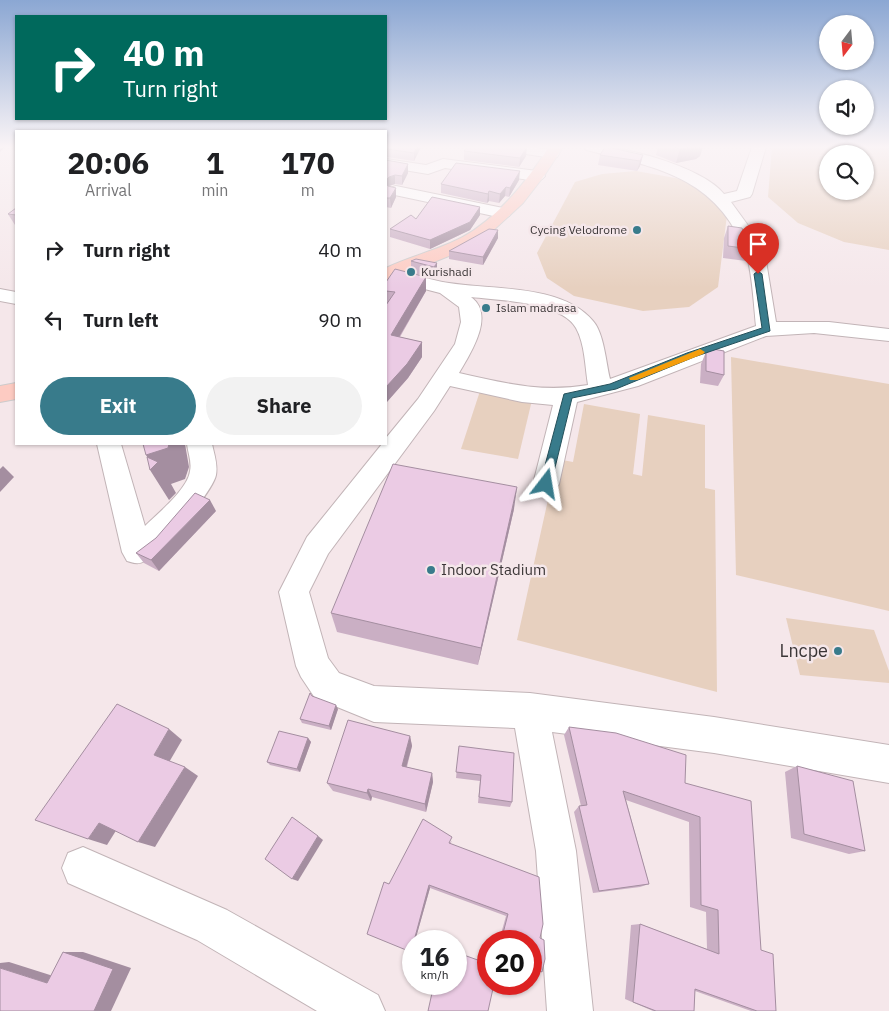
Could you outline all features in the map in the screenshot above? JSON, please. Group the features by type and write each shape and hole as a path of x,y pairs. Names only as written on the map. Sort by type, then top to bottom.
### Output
{"main road":[{"path":"392,267 468,241 491,226 520,194"},
{"path":"0,394 15,391"}],"street":[{"path":"411,194 503,213"},
{"path":"716,194 739,224 756,254 767,329"},
{"path":"721,200 743,194"},
{"path":"392,267 447,289 469,304 471,322 466,344 445,377 426,405 317,546 294,592 313,666 327,686 374,704 530,711 714,735 889,764"},
{"path":"447,289 535,298 565,309 585,324 592,344 600,389"},
{"path":"0,295 15,298"},
{"path":"445,377 536,397 568,396 612,387 690,355 767,329 812,327 850,329 889,336"},
{"path":"546,484 568,396"},
{"path":"109,445 138,552 191,496 202,479 204,462 199,445"},
{"path":"530,711 556,851 570,1011"},
{"path":"83,868 212,925 362,1011"}],"shaded area":[{"name":"Cycing Velodrome","path":"568,194 706,194 728,207 718,287 689,307 643,311 574,296 547,278 537,253"},
{"path":"768,194 819,194 819,200 874,200 874,194 889,194 889,250 844,242 798,223 768,197"},
{"path":"731,357 889,384 889,611 736,575"},
{"path":"480,391 532,400 518,459 461,449"},
{"path":"584,404 640,414 633,474 642,476 648,415 705,425 705,488 715,490 717,692 517,640 557,459 573,462"},
{"name":"Lncpe","path":"786,618 874,630 889,671 889,683 800,675"}],"building":[{"path":"387,194 392,194 390,198 387,198"},
{"path":"432,197 480,207 470,222 430,240 390,229 411,215 416,219"},
{"path":"15,209 15,215 8,214"},
{"path":"728,226 742,228 751,249 728,246"},
{"path":"489,229 498,230 483,257 449,251"},
{"path":"416,259 437,263 434,267 411,261"},
{"path":"395,269 426,277 391,335 422,342 407,364 387,386 387,304 395,292 387,291 387,281"},
{"path":"713,349 724,351 724,375 706,371 706,352"},
{"path":"143,445 169,445 168,448 146,455"},
{"path":"147,457 158,462 150,470"},
{"name":"Indoor Stadium","path":"393,464 517,487 481,648 331,613"},
{"path":"195,493 210,500 151,560 136,553 156,538"},
{"path":"310,693 312,696 336,705 329,726 300,719"},
{"path":"117,704 169,729 154,755 185,767 138,842 99,823 88,839 35,820"},
{"path":"348,720 410,736 402,766 432,773 425,804 368,789 367,793 327,783"},
{"path":"569,727 616,733 686,755 685,783 751,801 761,950 773,954 776,1011 757,1011 695,989 694,1011 656,1011 633,1002 640,924 719,954 718,910 701,905 700,817 623,791 649,884 599,891 579,806 587,805"},
{"path":"279,731 308,738 297,769 267,762"},
{"path":"459,746 514,753 512,802 479,797 481,775 456,772"},
{"path":"797,766 853,781 865,851 804,834"},
{"path":"292,817 318,836 292,879 265,859"},
{"path":"423,819 452,837 449,843 539,877 543,924 542,930 504,930 508,914 429,885 417,930 402,930 402,948 367,934 384,882 389,884"},
{"path":"542,939 544,940 545,959 542,972"},
{"path":"63,952 113,969 94,1011 0,1011 0,968 47,983"},
{"path":"467,956 477,960 477,995 492,995 488,1011 428,1011 432,995 467,995"}],"slow traffic":[{"path":"634,378 700,352"}],"place":[{"name":"Cycing Velodrome","path":"637,230"},
{"name":"Kurishadi","path":"411,272"},
{"name":"Islam madrasa","path":"486,308"},
{"name":"Indoor Stadium","path":"431,570"},
{"name":"Lncpe","path":"838,651"}],"route":[{"path":"546,484 568,396 612,387 690,355 767,329 758,274"}]}
